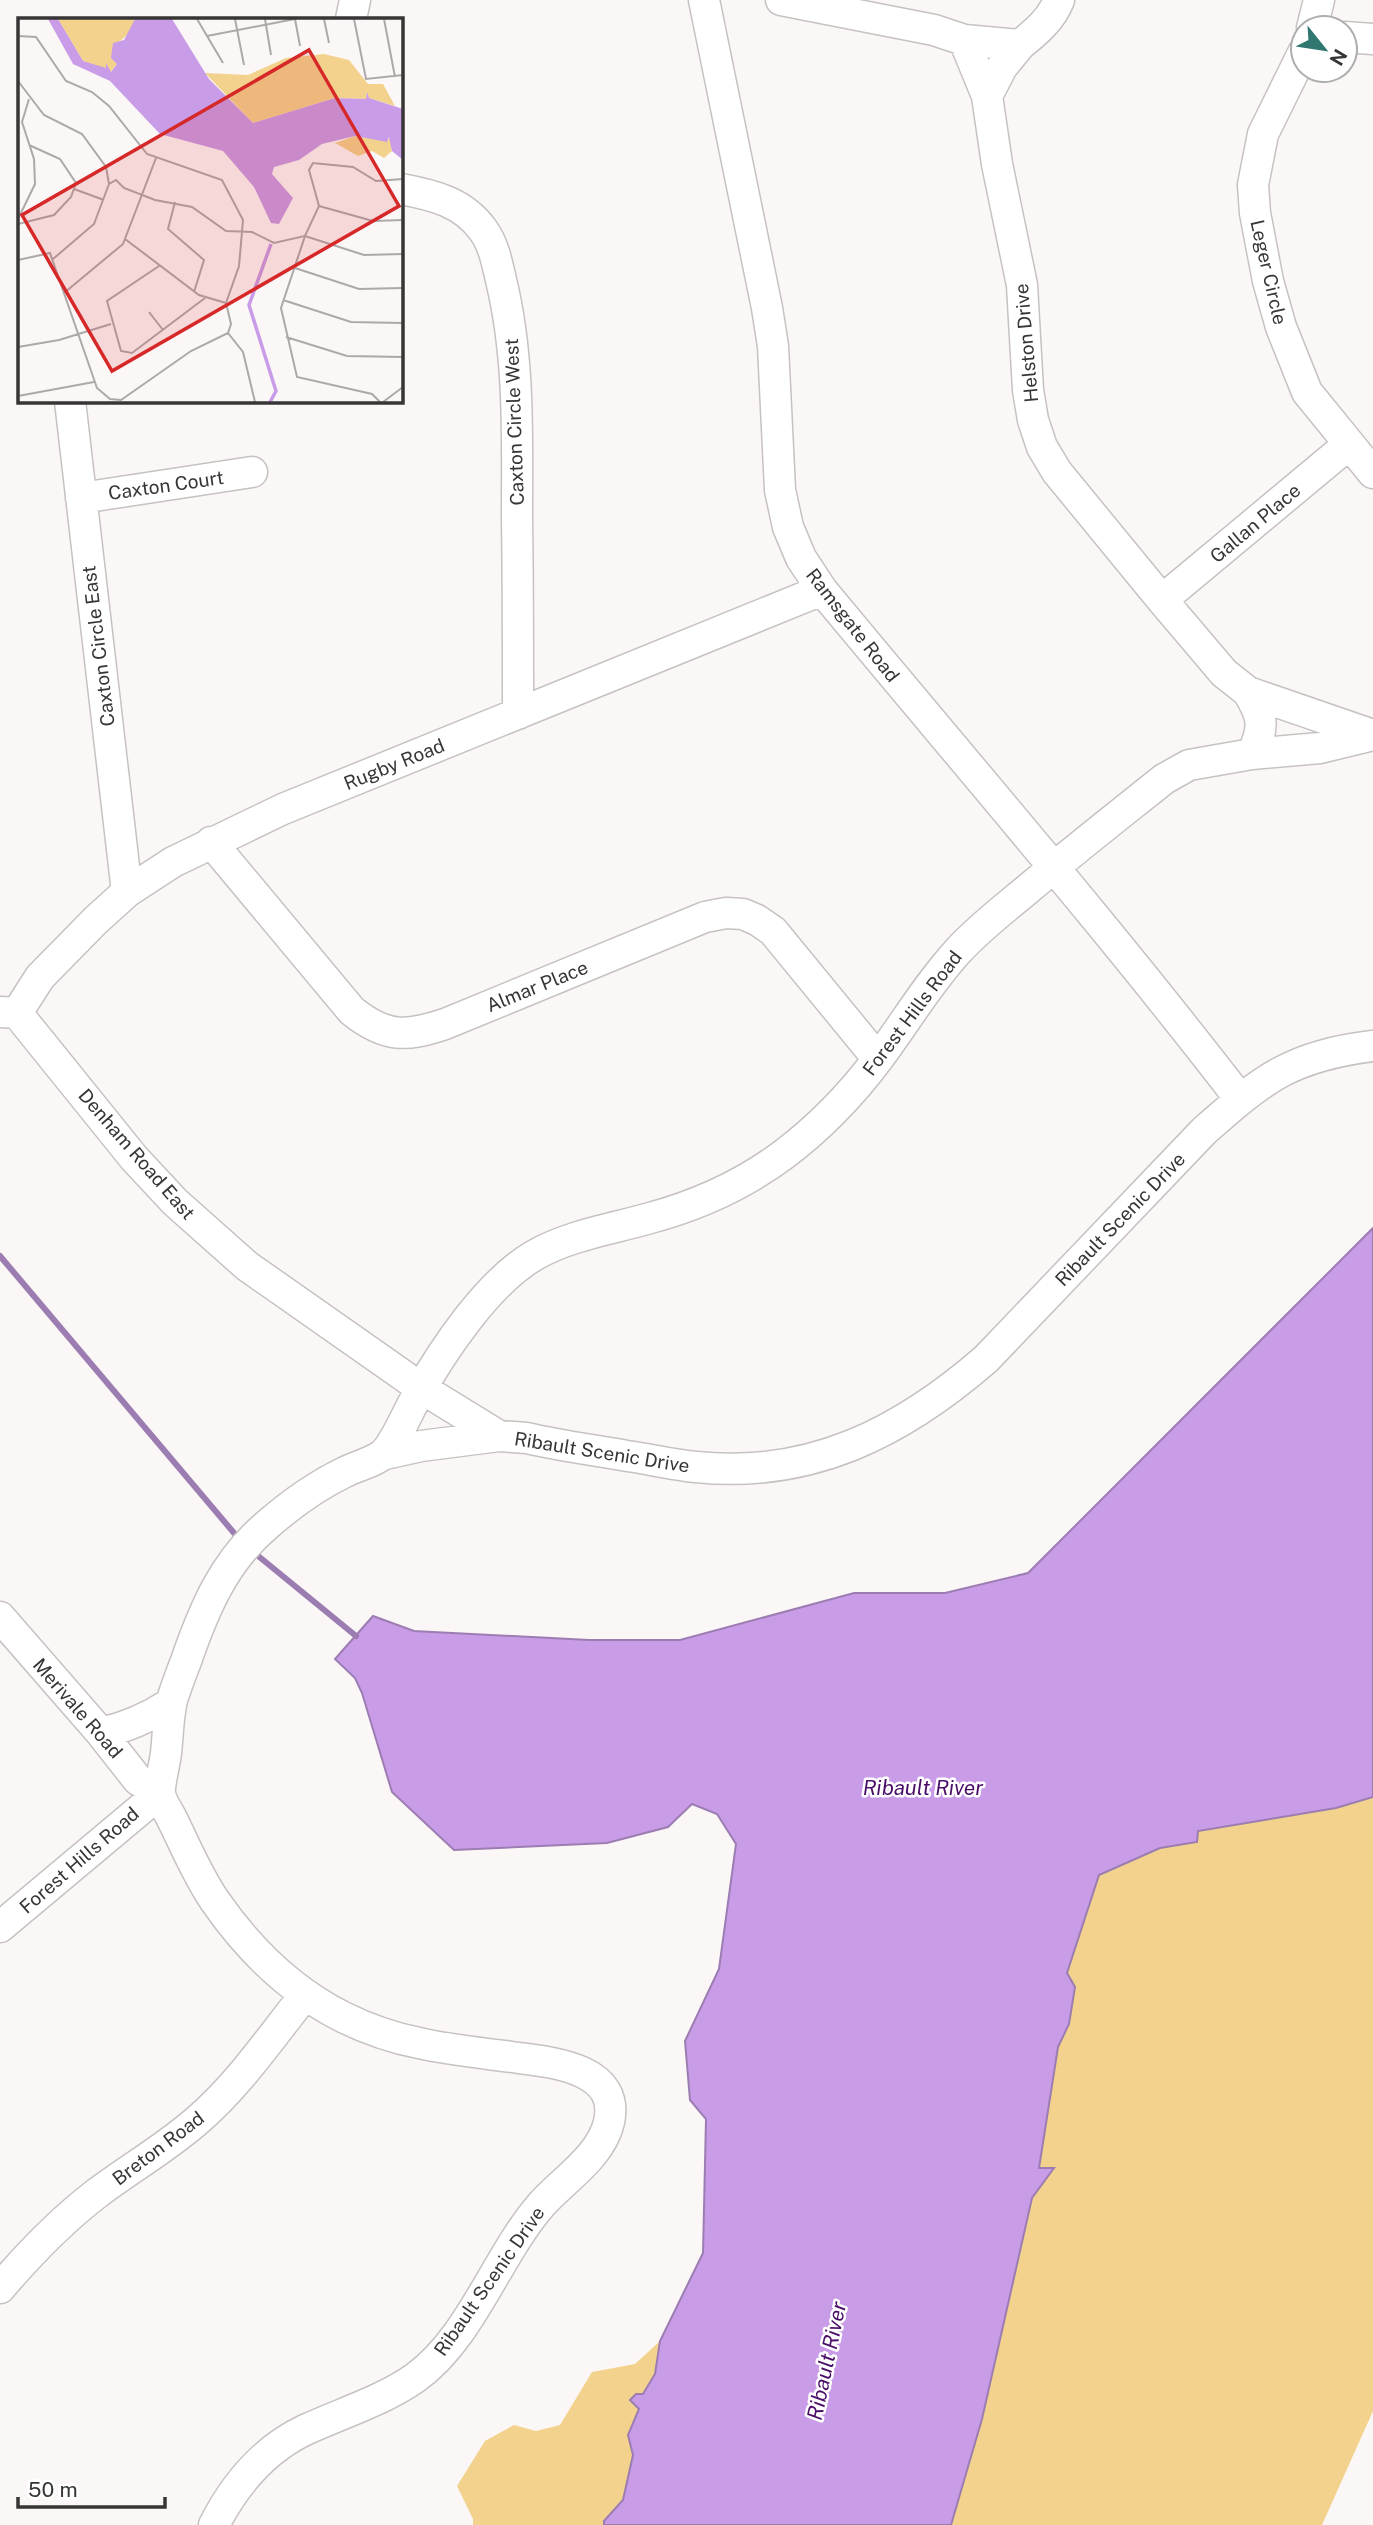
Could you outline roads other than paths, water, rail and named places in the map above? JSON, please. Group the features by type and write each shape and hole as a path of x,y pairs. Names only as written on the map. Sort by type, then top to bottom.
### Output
{"street":[{"path":"351,18 355,0"},
{"name":"Ramsgate Road","path":"704,0 767,308 773,346 780,490 788,527 796,547 822,590 1171,1009 1240,1098"},
{"path":"781,0 934,30 964,40 1020,45"},
{"path":"986,96 1002,66 1020,45 1042,26 1059,0"},
{"name":"Helston Drive","path":"964,40 986,96 1022,285 1028,390 1033,420 1042,447 1057,472 1162,600 1224,673 1248,692"},
{"name":"Leger Circle","path":"1289,81 1263,134 1253,184 1255,213 1268,281 1281,327 1307,392 1373,473"},
{"name":"Caxton Circle West","path":"402,189 431,195 455,204 485,232 493,249 510,318 517,393 518,714"},
{"name":"Caxton Circle East","path":"70,402 127,892"},
{"name":"Gallan Place","path":"1162,600 1348,445"},
{"name":"Caxton Court","path":"81,498 252,472"},
{"name":"Rugby Road","path":"9,1012 40,977 127,892 173,862 211,842 283,809 822,590"},
{"path":"1248,692 1373,735"},
{"path":"1248,692 1259,711 1262,733 1252,754"},
{"name":"Forest Hills Road","path":"421,1388 492,1290 513,1269 539,1252 564,1241 693,1205 748,1178 784,1154 848,1096 878,1059 933,979 971,936 1164,779 1189,765 1252,754 1320,748 1373,735"},
{"name":"Almar Place","path":"211,842 352,1011 367,1023 384,1031 399,1034 419,1032 445,1024 705,917 726,913 743,914 757,920 781,939 878,1059"},
{"name":"Denham Road East","path":"9,1012 134,1158 204,1229 247,1266 421,1388"},
{"name":"Ribault Scenic Drive","path":"421,1388 499,1436 527,1438 696,1467 733,1468 805,1461 843,1450 884,1432 953,1388 986,1359 1204,1131 1240,1098 1271,1076 1299,1062 1329,1053 1373,1046"},
{"path":"385,1454 421,1388"},
{"path":"160,1793 171,1703 204,1613 234,1558 261,1530 322,1483 385,1454 421,1446 499,1436"},
{"name":"Merivale Road","path":"0,1617 101,1733 138,1780 160,1793"},
{"path":"101,1733 125,1728 148,1718 171,1703"},
{"name":"Forest Hills Road","path":"0,1927 160,1793"},
{"name":"Ribault Scenic Drive","path":"160,1793 211,1895 258,1955 304,1996 348,2020 380,2033 422,2044 555,2063 581,2070 596,2080 606,2093 610,2107 609,2123 603,2138 525,2224 465,2321 431,2364 414,2379 385,2395 304,2430 267,2454 234,2490 214,2525"},
{"name":"Breton Road","path":"0,2288 25,2258 95,2195 201,2118 232,2085 304,1996"}],"water":[{"name":"Ribault River","path":"1373,1228 1373,1797 1336,1808 1198,1831 1197,1842 1160,1848 1099,1875 1067,1973 1075,1987 1069,2024 1058,2047 1039,2168 1054,2168 1032,2198 982,2419 951,2525 604,2525 604,2521 623,2500 633,2455 628,2435 639,2409 630,2400 636,2394 643,2394 655,2374 660,2341 703,2253 706,2119 690,2100 685,2041 719,1969 736,1844 717,1814 692,1804 668,1827 607,1843 454,1850 392,1792 362,1693 355,1678 335,1659 373,1616 414,1631 589,1640 680,1640 854,1593 945,1593 1028,1573"}],"waterway":[{"path":"0,1256 234,1533"},
{"path":"257,1555 356,1636"}]}
